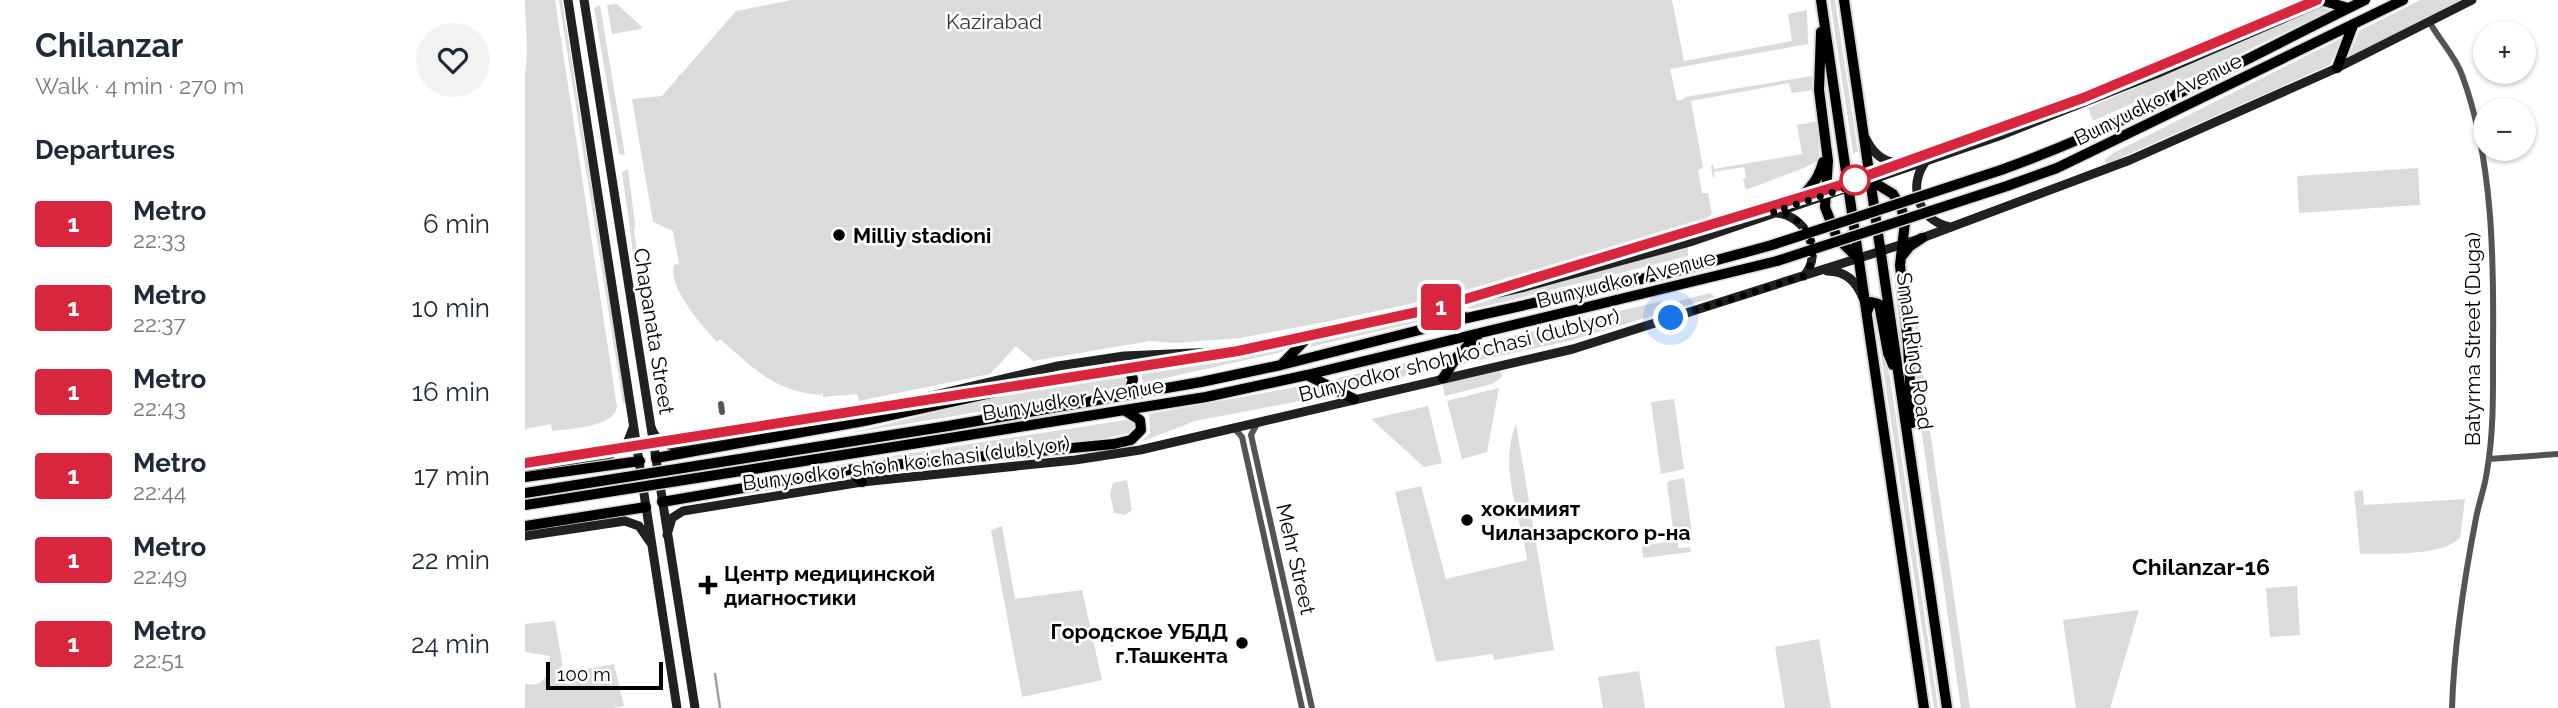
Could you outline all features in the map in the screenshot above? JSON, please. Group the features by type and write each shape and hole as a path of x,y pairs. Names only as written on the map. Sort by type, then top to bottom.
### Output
{"highway":[{"name":"Small Ring Road","path":"1844,0 1947,708"},
{"name":"Small Ring Road","path":"1822,2 1924,708"},
{"path":"1822,2 1819,90 1828,161 1825,195 1828,218 1834,233 1859,259"},
{"path":"1786,208 1804,195 1817,180 1826,145"},
{"path":"1870,180 1888,189 1901,207 1905,222 1901,281 1908,344 1915,488"},
{"path":"1902,257 1910,246 1922,238"},
{"path":"1867,312 1871,302 1879,304 1888,353 1899,381"}],"main road":[{"name":"Bunyudkor Avenue","path":"525,493 1121,396 1281,365 1467,318 1677,271 1772,245 2048,154 2365,0"},
{"name":"Bunyudkor Avenue","path":"525,505 1206,397 1777,261 2057,168 2403,0"},
{"path":"2325,1 2349,8"},
{"path":"2337,68 2353,25"},
{"path":"1436,308 1467,318"},
{"path":"1443,378 1457,357 1478,334"},
{"path":"1281,365 1309,336"},
{"path":"656,458 864,421 1117,368 1128,370 1133,379 1130,389 1121,396"},
{"path":"1307,375 1354,399"},
{"path":"662,502 860,468 1072,449 1129,441 1138,435 1142,425 1135,415 1124,411"},
{"path":"525,477 640,461"},
{"path":"860,468 856,476 862,482"},
{"path":"525,526 646,507"}],"street":[{"name":"Chapanata Street","path":"568,0 677,708"},
{"name":"Chapanata Street","path":"584,0 695,708"},
{"name":"Bunyodkor shoh koʻchasi (dublyor)","path":"667,535 672,518 683,510 862,482 1107,456 1573,349 1881,252 2130,160 2337,68 2472,0"},
{"path":"651,427 661,442 676,446 863,412 1058,366 1124,356 1239,351 1525,287 1690,242 1999,136 2145,78 2325,1"},
{"name":"Batyrma Street (Duga)","path":"2429,21 2458,65 2476,121 2491,251 2494,326 2489,458 2476,515 2455,657 2452,708"},
{"path":"1863,134 1876,155 1887,162 1897,164 1926,161"},
{"path":"1926,161 1917,179 1918,201 1930,218 1950,227"},
{"path":"1773,212 1785,213 1795,218 1808,234 1812,257 1807,275 1832,271 1847,276 1859,289 1867,312"},
{"path":"525,467 616,452 628,442 633,419"},
{"path":"1242,437 1251,435 1260,421"},
{"name":"Mehr Street","path":"1233,427 1242,437 1302,708"},
{"name":"Mehr Street","path":"1251,435 1312,708"},
{"path":"2489,458 2558,454"},
{"path":"525,536 625,521 639,526 653,547"},
{"path":"1297,684 1306,682"},
{"path":"675,696 678,701 685,703 693,692"},
{"path":"1300,699 1309,697"}],"green space":[{"path":"525,0 555,0 617,407 614,414 600,423 552,431 551,424 525,429"},
{"path":"559,0 562,0 626,403 623,403"},
{"name":"Kazirabad","path":"792,0 1672,0 1684,61 1792,41 1788,14 1807,10 1808,44 1670,69 1677,101 1685,97 1812,76 1813,90 1792,93 1789,83 1691,101 1703,168 1698,170 1702,193 1708,193 1712,214 1695,227 1433,299 1240,338 1176,343 1150,341 1033,361 1016,346 990,374 859,401 857,394 823,397 822,393 803,393 776,383 753,368 720,339 717,342 695,317 676,284 674,265 679,264 673,231 653,222 632,99 662,96 736,11"},
{"path":"1830,0 1835,0 1858,152 1853,153"},
{"path":"2420,0 2461,0 2347,59 2359,31"},
{"path":"617,4 642,27 641,29 612,34 607,5"},
{"path":"600,5 625,155 619,154 594,8"},
{"path":"2320,7 2331,10 2093,121 2088,108"},
{"path":"2342,38 2330,65 2107,164 2104,160 2113,153"},
{"path":"1818,121 1819,160 1746,190 1744,167 1714,172 1713,178 1713,164 1714,169 1802,154 1797,125"},
{"path":"2418,168 2420,205 2299,213 2297,176"},
{"path":"628,169 640,270 635,266 622,172"},
{"path":"1688,245 1688,256 1471,309 1460,305"},
{"path":"1710,293 1715,297 1569,341 1458,365 1473,346 1482,343 1662,301 1663,305"},
{"path":"1874,308 1877,308 1890,377 1938,708 1934,708"},
{"path":"1433,312 1444,316 1310,347 1313,341"},
{"path":"1915,321 1970,708 1961,708 1918,406"},
{"path":"1291,345 1282,352 1143,383 1141,369 1132,361 1219,359"},
{"path":"1454,352 1443,366 1357,389 1338,380 1338,378"},
{"path":"1500,369 1502,377 1492,384 1445,396 1442,383"},
{"path":"1124,372 1130,378 1126,385 1093,393 851,433 1040,386"},
{"path":"1313,384 1336,394 1195,421 1141,442 1150,433 1149,414"},
{"path":"1499,388 1487,452 1462,459 1447,401"},
{"path":"1674,399 1684,469 1661,474 1651,402"},
{"path":"1428,406 1442,463 1424,467 1371,419"},
{"path":"1132,419 1137,423 1133,432 1101,439 866,460"},
{"path":"1516,424 1554,650 1494,660 1493,654 1436,662 1395,492 1421,486 1446,579 1527,560 1510,475 1511,440"},
{"path":"1684,478 1692,533 1674,536 1667,484 1669,481"},
{"path":"1127,480 1132,510 1125,515 1114,513 1110,494 1113,483"},
{"path":"2363,490 2364,505 2465,499 2460,538 2451,544 2427,551 2360,554 2354,491"},
{"path":"1002,526 1015,599 1082,590 1102,680 1022,697 991,530"},
{"path":"1678,540 1678,548 1690,547 1691,552 1643,558 1642,546"},
{"path":"2297,586 2300,635 2270,637 2266,588"},
{"path":"2139,610 2110,708 2076,708 2063,620"},
{"path":"555,621 564,673 614,664 624,706 525,708 525,684 538,683 545,678 550,656 525,652 525,624"},
{"path":"1819,639 1831,708 1785,708 1775,647"},
{"path":"1639,671 1645,708 1603,708 1598,677"}],"waterway":[{"path":"715,674 720,708"}],"tunnel":[{"path":"679,76 686,82"},
{"path":"668,89 674,94"}],"metro line":[{"name":"1","path":"525,463 1238,351 1436,308 1838,186 2083,98 2317,0"}],"place":[{"name":"Milliy stadioni","path":"839,235"},
{"name":"хокимият Чиланзарского р-на","path":"1467,520"},
{"name":"Центр медицинской диагностики","path":"708,585"},
{"name":"Городское УБДД г.Ташкента","path":"1242,643"}],"district":[{"name":"Chilanzar-16","path":"2201,566"}],"route":[{"path":"1671,318 1804,276 1812,257 1808,234 1795,218 1785,213 1773,212 1849,187 1855,180"}]}
